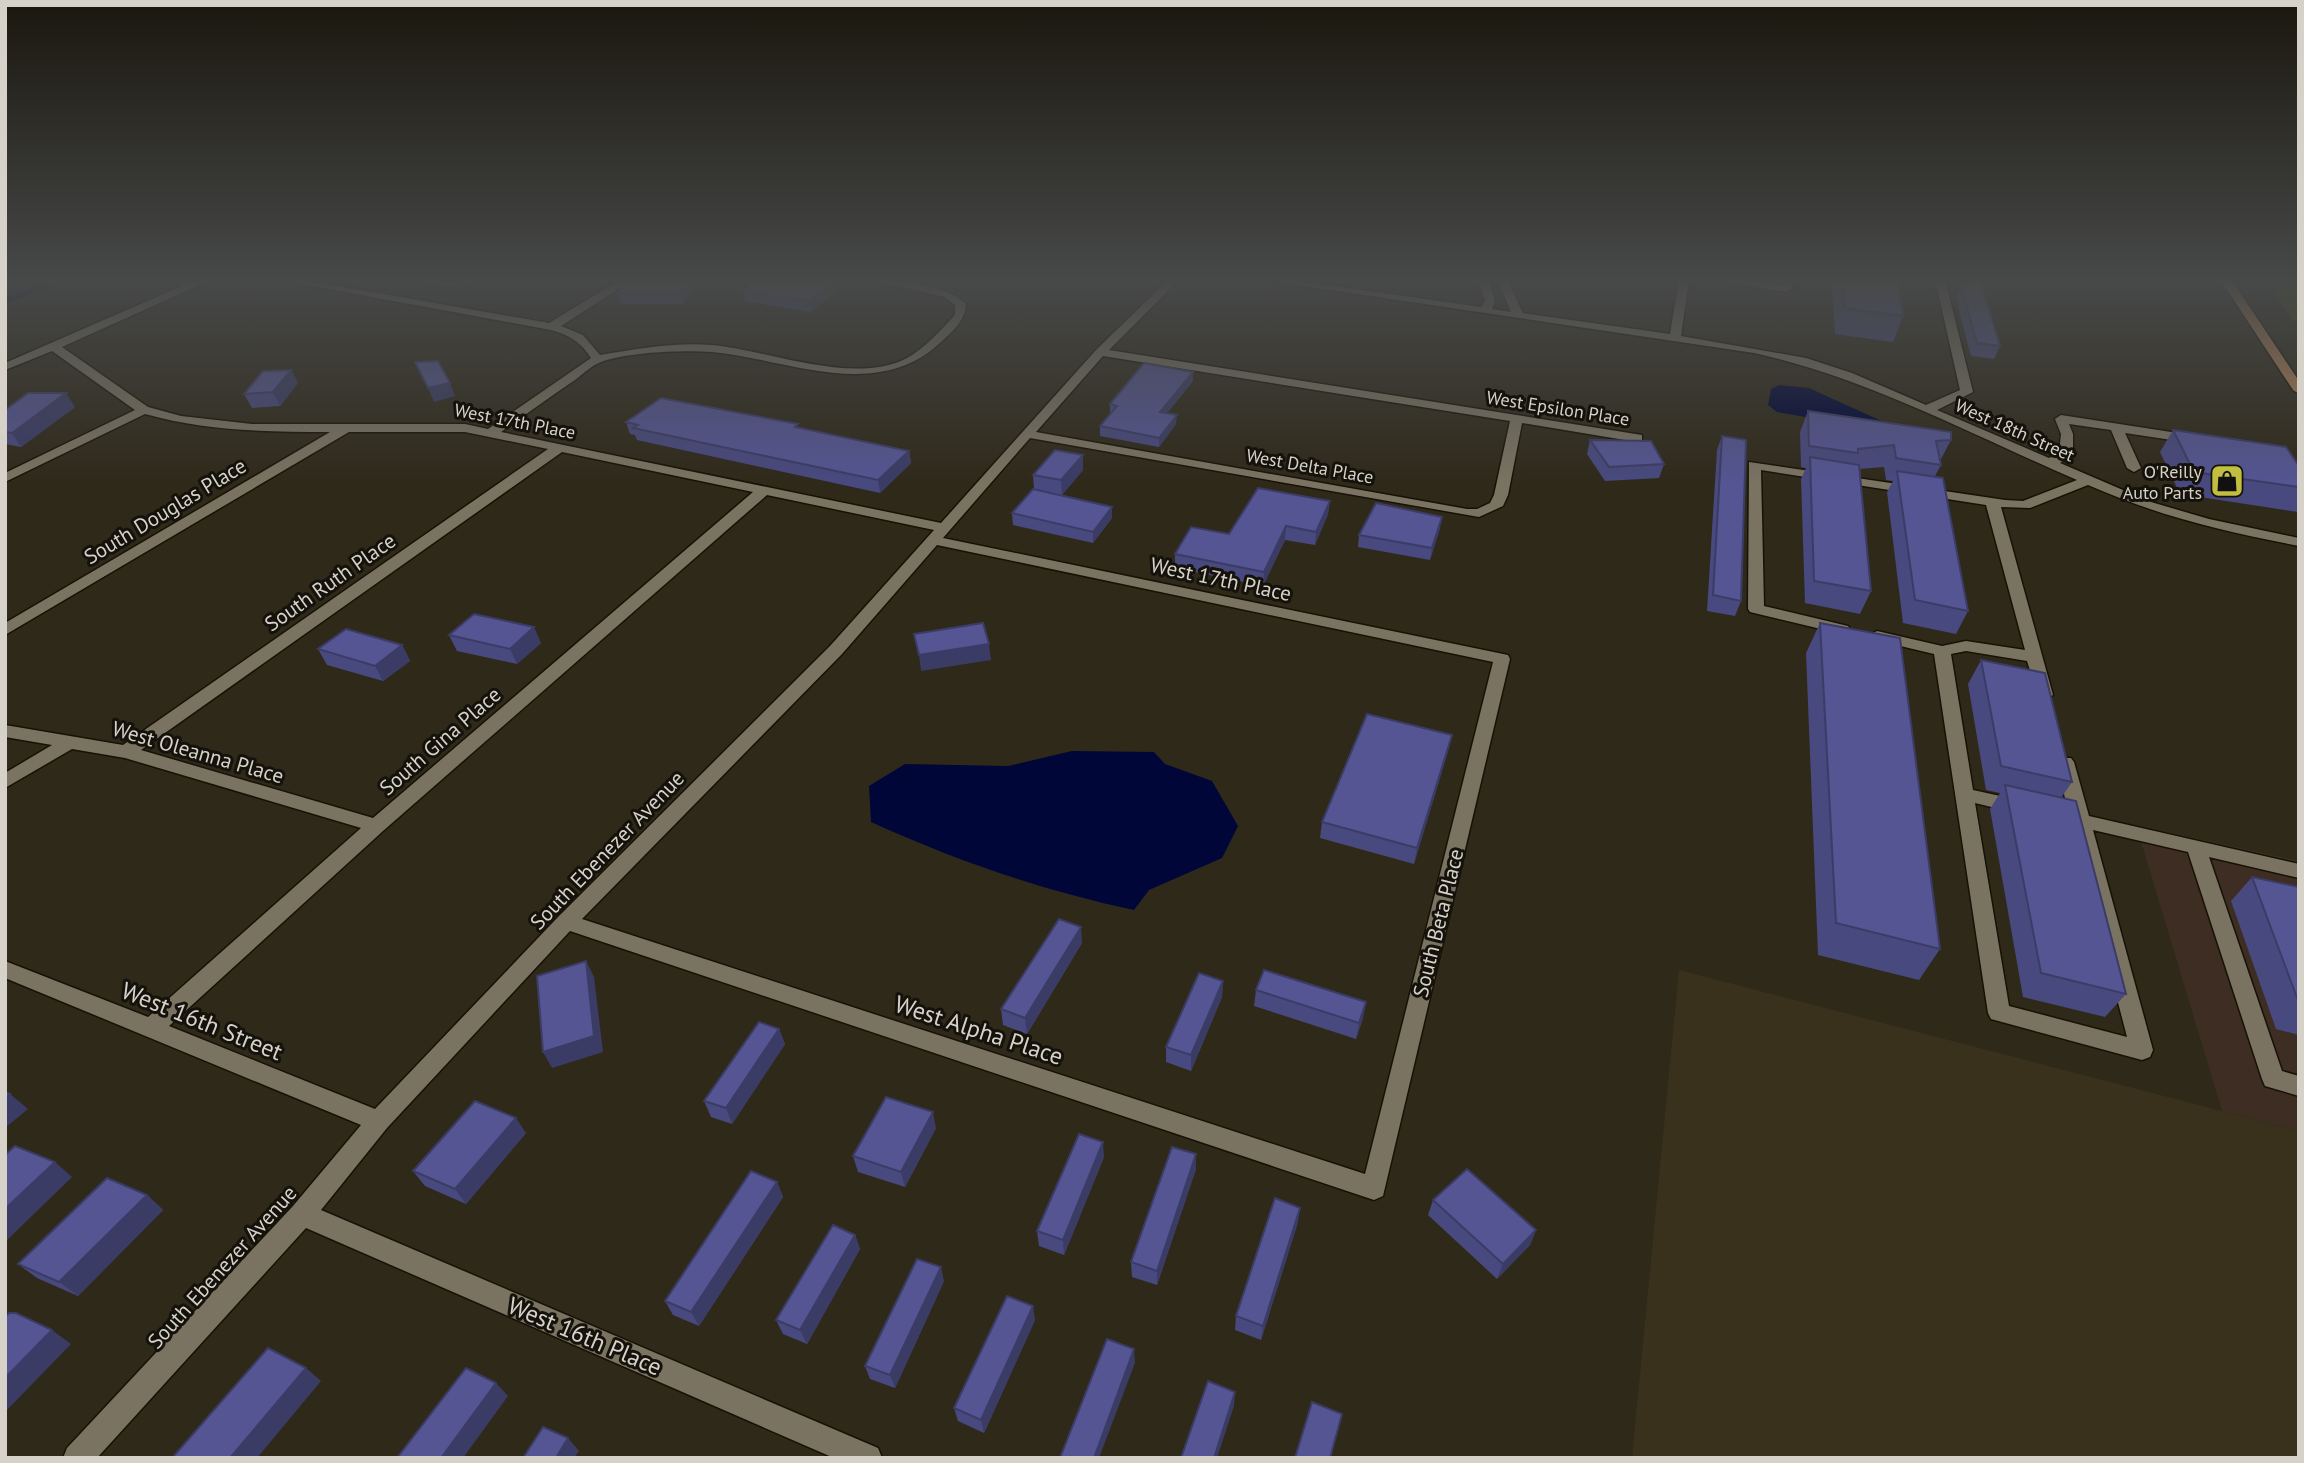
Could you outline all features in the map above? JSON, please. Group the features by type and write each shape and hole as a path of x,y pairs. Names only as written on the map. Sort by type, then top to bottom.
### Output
{"main road":[{"path":"2271,347 2299,390"}],"street":[{"path":"5,367 50,347"},
{"name":"West 17th Place","path":"55,347 144,410 206,424 289,429 431,426 492,432 1502,659"},
{"path":"590,347 597,359"},
{"path":"492,432 597,359 666,349 699,348 822,368 891,368 912,359 927,347"},
{"name":"South Ebenezer Avenue","path":"77,1458 302,1214 379,1121 566,922 836,650 1105,347"},
{"name":"West 18th Street","path":"1735,347 1802,360 1849,376 2086,481 2175,515 2299,542"},
{"path":"1926,410 1967,392 1956,347"},
{"name":"West Epsilon Place","path":"1100,352 1637,438"},
{"path":"5,478 144,410"},
{"name":"West Delta Place","path":"1027,434 1479,513 1496,506 1501,495 1517,419"},
{"path":"2049,464 2067,454 2067,434 2061,419 2210,441"},
{"path":"2116,427 2134,468"},
{"name":"South Douglas Place","path":"5,630 347,428"},
{"name":"South Ruth Place","path":"126,752 559,448"},
{"path":"2036,665 1966,646 1942,651 1756,609 1754,465 2025,505 2086,481"},
{"name":"South Gina Place","path":"150,1028 376,826 762,492"},
{"path":"1993,502 2050,709"},
{"path":"1942,651 1999,1013 2142,1050 2083,821 2061,747"},
{"name":"South Beta Place","path":"1374,1188 1502,659"},
{"name":"West Oleanna Place","path":"5,731 126,752 376,826"},
{"path":"5,782 70,742"},
{"path":"1965,794 2030,809"},
{"path":"2057,816 2299,871"},
{"path":"2196,847 2273,1079 2299,1086"},
{"name":"West Alpha Place","path":"566,922 1374,1188"},
{"name":"West 16th Street","path":"5,969 379,1121"},
{"name":"West 16th Place","path":"302,1214 868,1458"}],"shaded area":[{"path":"1779,385 1809,388 1899,429 1864,427 1777,412 1768,405 1771,389"},
{"path":"1072,751 1154,752 1165,764 1212,781 1238,826 1222,858 1149,890 1134,910 1000,873 871,822 869,786 905,764 1008,766"},
{"path":"2136,825 2299,861 2299,1131 2222,1111"},
{"path":"1679,970 2299,1131 2299,1458 1632,1458"}],"building":[{"path":"438,361 450,383 428,388 415,362"},
{"path":"1144,363 1193,372 1160,412 1177,415 1159,438 1100,426 1117,406 1110,404"},
{"path":"291,370 273,392 244,394 263,371"},
{"path":"28,393 66,393 12,433 5,432 5,410"},
{"path":"661,398 798,424 795,427 909,451 878,480 633,428 638,425 626,422"},
{"path":"1808,411 1951,432 1951,440 1936,441 1941,465 1896,458 1894,445 1858,449 1858,453 1809,446"},
{"path":"2173,430 2286,447 2299,466 2299,487 2194,472"},
{"path":"1722,436 1746,440 1741,601 1713,595"},
{"path":"1590,440 1651,441 1664,464 1609,467"},
{"path":"1055,450 1083,455 1061,480 1033,475"},
{"path":"1810,457 1859,465 1871,591 1814,581"},
{"path":"1897,471 1943,478 1968,611 1915,600"},
{"path":"1258,488 1330,501 1316,532 1286,526 1264,572 1175,554 1191,527 1229,534"},
{"path":"1033,489 1112,507 1093,532 1012,513"},
{"path":"1376,503 1442,517 1432,548 1359,535"},
{"path":"474,614 534,627 510,649 449,635"},
{"path":"983,623 989,644 919,655 914,634"},
{"path":"1820,623 1900,638 1940,949 1836,923"},
{"path":"346,629 402,645 375,666 318,649"},
{"path":"1981,660 2045,673 2072,782 2001,766"},
{"path":"1367,714 1452,735 1417,848 1322,822"},
{"path":"2005,785 2076,801 2126,994 2041,973"},
{"path":"2252,877 2299,887 2299,1003"},
{"path":"1059,919 1081,927 1025,1018 1001,1009"},
{"path":"586,961 594,1036 543,1052 537,976"},
{"path":"1264,970 1366,1002 1359,1023 1256,990"},
{"path":"1199,973 1223,981 1191,1055 1166,1047"},
{"path":"759,1022 779,1029 726,1108 704,1101"},
{"path":"886,1097 933,1112 901,1172 853,1156"},
{"path":"475,1101 516,1118 455,1189 413,1171"},
{"path":"1079,1134 1103,1142 1063,1240 1037,1231"},
{"path":"15,1146 55,1162 5,1209 5,1155"},
{"path":"1172,1147 1196,1154 1157,1271 1131,1262"},
{"path":"1467,1169 1536,1230 1503,1264 1433,1200"},
{"path":"751,1171 777,1182 691,1312 665,1301"},
{"path":"107,1178 147,1195 59,1282 18,1264"},
{"path":"1275,1198 1300,1208 1263,1326 1236,1316"},
{"path":"833,1225 855,1235 800,1330 776,1320"},
{"path":"917,1259 941,1267 890,1375 865,1366"},
{"path":"1007,1296 1033,1306 981,1420 954,1408"},
{"path":"9,1313 16,1313 52,1330 5,1378 5,1317"},
{"path":"1107,1339 1134,1349 1094,1458 1060,1458"},
{"path":"268,1348 306,1368 230,1458 172,1458"},
{"path":"466,1368 496,1383 441,1458 397,1458"},
{"path":"1208,1381 1235,1392 1214,1458 1181,1458"},
{"path":"1312,1402 1342,1414 1330,1458 1295,1458"},
{"path":"543,1427 568,1438 556,1458 523,1458"}],"place":[{"name":"O'Reilly Auto Parts","path":"2227,481"}]}
